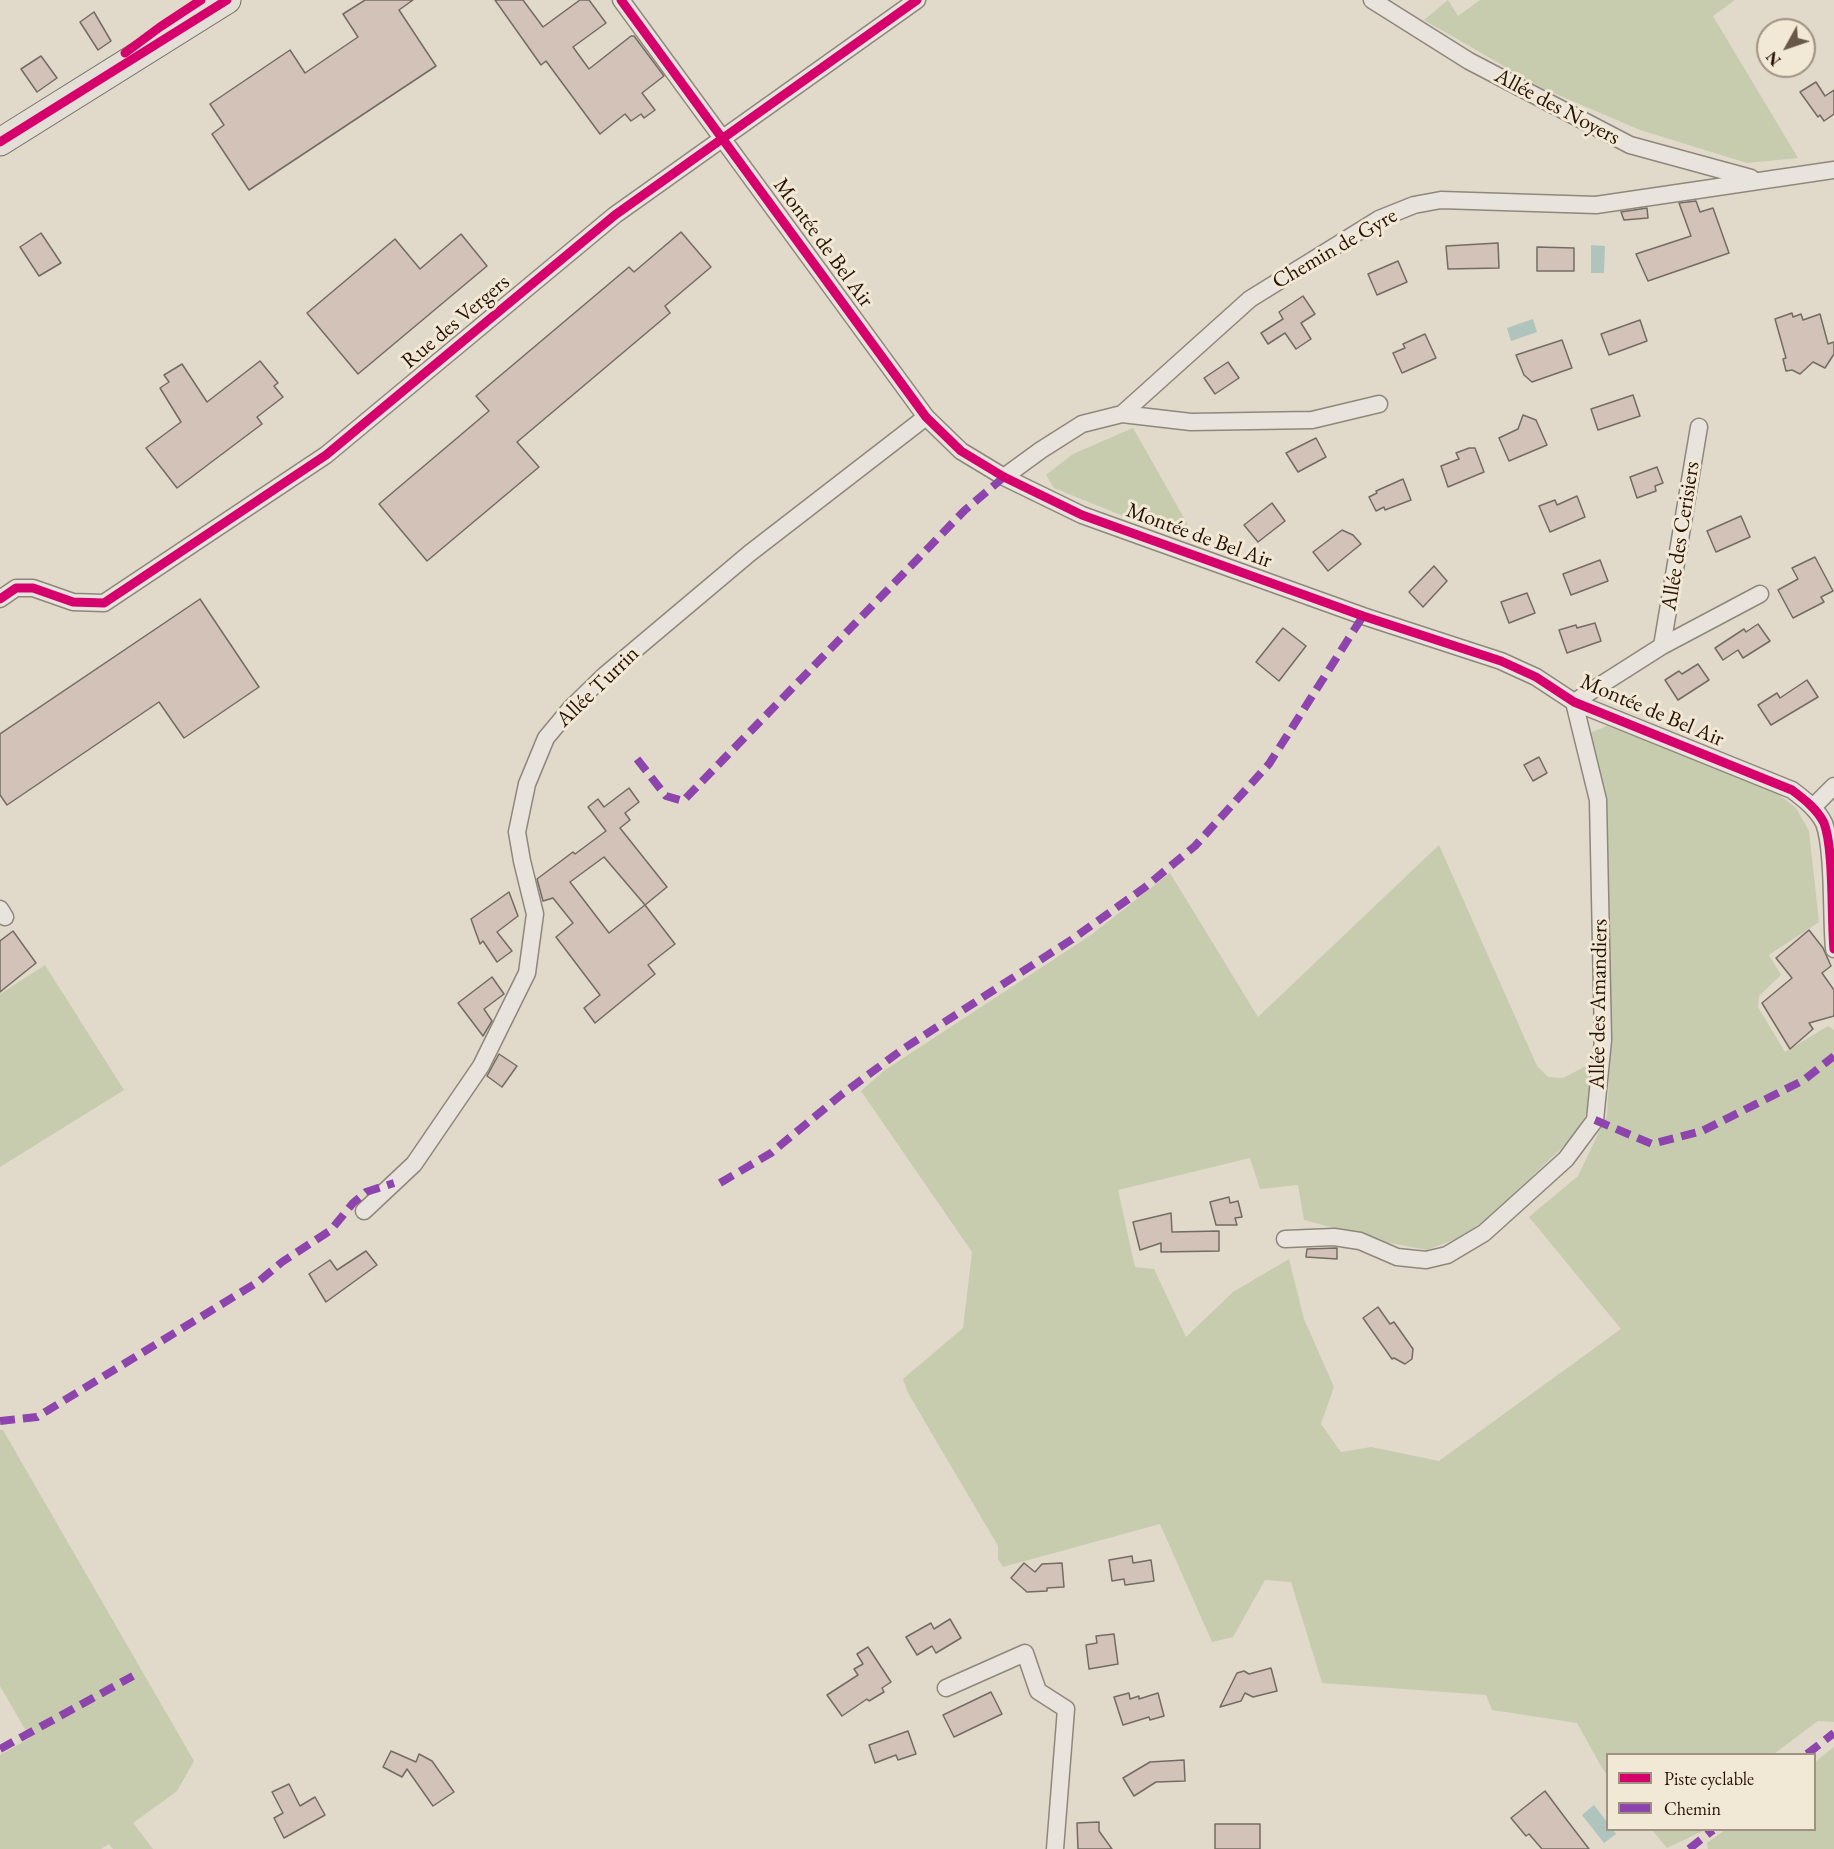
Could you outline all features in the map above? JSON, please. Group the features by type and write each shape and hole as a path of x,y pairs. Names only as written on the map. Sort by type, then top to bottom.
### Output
{"main road":[{"path":"53,108 160,27 201,0"},
{"path":"0,142 227,0"}],"street":[{"name":"Montée de Bel Air","path":"621,0 926,417 961,451 1004,477 1082,515 1363,616 1501,661 1536,677 1574,702 1792,790 1813,807 1825,824 1830,844 1834,949"},
{"name":"Rue des Vergers","path":"0,599 16,588 33,588 73,602 104,603 327,455 615,215 916,0"},
{"name":"Allée des Noyers","path":"1372,0 1469,61 1630,145 1757,180"},
{"name":"Chemin de Gyre","path":"1004,477 1082,424 1122,414 1250,299 1379,219 1414,205 1441,200 1596,205 1834,170"},
{"path":"1122,414 1191,422 1312,420 1378,404"},
{"name":"Allée Turrin","path":"364,1210 414,1164 441,1125 481,1066 527,973 535,914 522,861 518,832 527,784 546,738 571,708 614,667 750,553 926,417"},
{"name":"Allée des Cerisiers","path":"1662,646 1699,427"},
{"name":"Allée des Cerisiers","path":"1574,702 1662,646 1760,594"},
{"name":"Allée des Amandiers","path":"1285,1239 1334,1237 1360,1241 1397,1257 1426,1260 1448,1255 1484,1233 1566,1160 1595,1120 1603,1040 1598,800 1574,702"},
{"path":"1813,807 1834,786"},
{"path":"946,1688 1025,1653 1038,1691 1066,1709 1055,1849"}],"green space":[{"path":"1448,0 1458,16 1480,0 1735,0 1713,16 1798,158 1747,163 1640,130 1542,88 1424,20"},
{"path":"1133,428 1192,532 1175,537 1054,488 1046,475 1073,454"},
{"path":"1607,726 1769,787 1796,808 1809,831 1819,922 1769,955 1781,975 1759,996 1758,1007 1785,1052 1828,1026 1834,1030 1834,1722 1818,1721 1775,1753 1606,1753 1606,1774 1577,1723 1492,1710 1486,1695 1322,1683 1291,1582 1265,1580 1233,1637 1212,1642 1160,1524 1003,1567 998,1559 998,1546 908,1393 903,1379 963,1328 972,1252 861,1091 885,1070 1091,935 1170,873 1258,1017 1439,845 1537,1066 1548,1077 1563,1078 1592,1063 1586,1114 1576,1134 1489,1218 1456,1239 1427,1250 1390,1243 1304,1220 1298,1185 1260,1189 1250,1158 1118,1190 1135,1267 1154,1269 1186,1337 1233,1292 1289,1259 1304,1319 1334,1387 1321,1424 1341,1452 1371,1447 1439,1461 1621,1329 1529,1217 1578,1176 1607,1115 1609,1078 1604,795 1585,735"},
{"path":"45,965 124,1090 0,1167 0,994"},
{"path":"0,1430 3,1430 194,1761 177,1791 133,1823 153,1849 113,1849 109,1844 101,1849 0,1849 0,1755 30,1738 0,1686"},
{"path":"1834,1747 1834,1849 1708,1849 1707,1843 1724,1831 1816,1831 1816,1761"},
{"path":"1653,1831 1703,1831 1667,1848"}],"water":[{"path":"1591,245 1605,246 1604,273 1591,273"},
{"path":"1533,319 1537,332 1511,341 1507,328"},
{"path":"1594,1805 1606,1821 1606,1831 1614,1831 1616,1834 1604,1843 1582,1815"}],"building":[{"path":"365,0 413,0 399,10 436,66 249,190 212,134 224,125 210,104 290,50 305,73 358,37 343,14"},
{"path":"495,0 523,0 543,27 580,0 589,0 606,23 573,47 589,69 634,36 664,76 642,93 655,110 644,118 641,114 631,121 625,114 600,134 546,61 541,65"},
{"path":"94,12 111,41 98,50 80,22"},
{"path":"41,56 57,78 37,92 21,69"},
{"path":"1816,82 1825,96 1834,90 1834,114 1824,121 1820,115 1818,117 1800,92"},
{"path":"1696,201 1700,212 1713,208 1729,253 1648,281 1636,254 1691,236 1679,203"},
{"path":"1647,208 1648,218 1624,220 1621,212"},
{"path":"681,232 711,267 665,306 670,313 517,442 539,467 427,561 379,504 489,411 476,396 629,267 634,272"},
{"path":"41,233 61,263 39,276 20,247"},
{"path":"461,234 487,266 358,374 307,313 395,239 420,269"},
{"path":"1498,243 1499,268 1448,269 1446,246"},
{"path":"1537,247 1574,248 1574,271 1537,271"},
{"path":"1398,261 1407,282 1377,295 1368,274"},
{"path":"1303,296 1315,314 1301,323 1311,339 1296,349 1285,333 1268,344 1261,333 1283,319 1279,312"},
{"path":"1792,313 1793,317 1801,314 1803,320 1820,314 1828,344 1834,342 1834,354 1825,368 1813,362 1800,374 1792,370 1786,371 1783,359 1786,358 1775,319"},
{"path":"1640,320 1647,341 1609,355 1601,334"},
{"path":"1425,334 1436,358 1402,373 1393,353 1405,348 1403,344"},
{"path":"1562,340 1572,368 1532,382 1524,375 1516,355"},
{"path":"260,361 278,383 274,386 283,397 257,417 262,424 177,488 146,448 181,422 160,388 169,382 164,375 182,364 207,402"},
{"path":"1228,362 1239,378 1215,394 1204,378"},
{"path":"1633,395 1640,416 1598,430 1591,409"},
{"path":"1523,415 1536,420 1547,445 1509,461 1499,438 1518,429"},
{"path":"1316,438 1326,457 1298,472 1286,453"},
{"path":"1475,448 1484,472 1448,487 1441,466 1459,459 1456,453"},
{"path":"1657,467 1663,483 1655,486 1656,491 1637,498 1630,477"},
{"path":"1403,479 1411,500 1376,511 1369,497 1377,493 1376,491"},
{"path":"1577,496 1585,517 1550,532 1539,506 1555,500 1557,505"},
{"path":"1272,503 1285,521 1258,542 1244,525"},
{"path":"1741,516 1750,537 1716,552 1707,531"},
{"path":"1342,530 1353,535 1361,544 1328,571 1313,552"},
{"path":"1815,557 1833,591 1821,597 1824,602 1793,618 1778,590 1798,579 1792,568"},
{"path":"1600,560 1608,581 1571,595 1563,574"},
{"path":"1434,566 1447,581 1423,607 1409,592"},
{"path":"1527,593 1535,613 1509,623 1501,602"},
{"path":"200,599 259,687 184,738 159,702 7,805 0,795 0,734"},
{"path":"1595,623 1601,641 1567,653 1559,630"},
{"path":"1758,624 1770,641 1743,658 1738,650 1723,660 1715,648 1744,629 1746,632"},
{"path":"1283,628 1306,646 1279,681 1256,662"},
{"path":"1698,664 1709,680 1678,700 1665,680 1679,671 1682,674"},
{"path":"1807,680 1818,697 1771,725 1758,705 1777,693 1780,698"},
{"path":"1539,757 1547,773 1533,781 1524,765"},
{"path":"629,788 639,802 625,813 630,820 620,828 667,887 645,905 675,944 648,965 655,974 595,1023 584,1008 600,995 556,937 573,923 553,898 543,901 537,879 606,831 588,807 598,799 604,807","holes":["604,857 645,905 609,933 570,882"]},
{"path":"509,892 518,916 497,932 512,951 497,962 483,941 480,944 471,919"},
{"path":"1809,930 1823,948 1831,966 1822,973 1834,990 1834,1016 1809,1023 1813,1029 1790,1049 1762,1003 1792,978 1776,958"},
{"path":"13,931 36,963 0,992 0,941"},
{"path":"492,977 504,994 484,1009 492,1021 483,1036 458,1003"},
{"path":"499,1054 517,1066 502,1087 487,1076"},
{"path":"1229,1197 1230,1203 1238,1201 1242,1217 1235,1218 1237,1225 1216,1225 1210,1202"},
{"path":"1171,1213 1172,1232 1219,1231 1219,1251 1161,1252 1161,1243 1140,1250 1133,1222"},
{"path":"1337,1248 1337,1259 1306,1257 1307,1249"},
{"path":"366,1251 377,1265 326,1302 309,1274 330,1260 337,1270"},
{"path":"1378,1307 1390,1324 1394,1322 1413,1349 1412,1359 1405,1364 1392,1359 1363,1318"},
{"path":"1132,1556 1133,1563 1151,1560 1154,1581 1125,1585 1124,1579 1112,1581 1109,1560"},
{"path":"1024,1563 1035,1572 1042,1564 1062,1563 1064,1587 1027,1592 1011,1578"},
{"path":"950,1619 961,1638 936,1653 932,1646 917,1655 906,1637 931,1623 934,1629"},
{"path":"1114,1634 1118,1664 1089,1669 1086,1645 1097,1643 1096,1636"},
{"path":"868,1647 891,1682 882,1688 884,1692 869,1701 867,1699 842,1716 827,1695 858,1675 854,1669 863,1664 857,1654"},
{"path":"1271,1668 1277,1691 1253,1697 1245,1693 1241,1701 1220,1707 1237,1673 1244,1671 1249,1674"},
{"path":"991,1692 1002,1714 954,1737 943,1715"},
{"path":"1129,1693 1130,1699 1139,1696 1139,1699 1158,1693 1164,1716 1150,1720 1149,1717 1123,1725 1114,1697"},
{"path":"908,1731 916,1754 898,1760 896,1755 875,1763 869,1745"},
{"path":"391,1751 416,1762 419,1754 432,1761 454,1792 433,1806 407,1769 402,1777 383,1767"},
{"path":"1184,1760 1185,1781 1156,1782 1134,1796 1123,1778 1150,1762"},
{"path":"289,1784 300,1806 315,1797 325,1815 284,1838 274,1818 283,1813 272,1792"},
{"path":"1545,1791 1589,1849 1542,1849 1529,1834 1526,1836 1511,1818"},
{"path":"1099,1822 1099,1831 1112,1849 1078,1849 1077,1823"},
{"path":"1215,1824 1260,1824 1260,1849 1215,1849"}],"marked path":[{"path":"637,759 666,796 683,801 965,510 1004,477"},
{"path":"720,1183 771,1153 841,1095 903,1049 1071,940 1144,888 1195,846 1269,764 1363,616"},
{"path":"1595,1120 1652,1144 1702,1131 1804,1080 1834,1056"},
{"path":"0,1421 37,1417 258,1282 282,1262 331,1230 353,1203 366,1192 394,1183"},
{"path":"0,1749 133,1676"},
{"path":"1808,1753 1834,1733"},
{"path":"1689,1849 1712,1831"}],"cycle path":[{"path":"125,53 201,0"},
{"path":"0,142 227,0"},
{"path":"621,0 926,417 961,451 1004,477 1082,515 1363,616 1501,661 1536,677 1574,702 1792,790 1818,813 1824,823 1831,866 1834,949"},
{"path":"0,599 16,588 33,588 73,602 104,603 326,455 615,215 917,0"}]}
